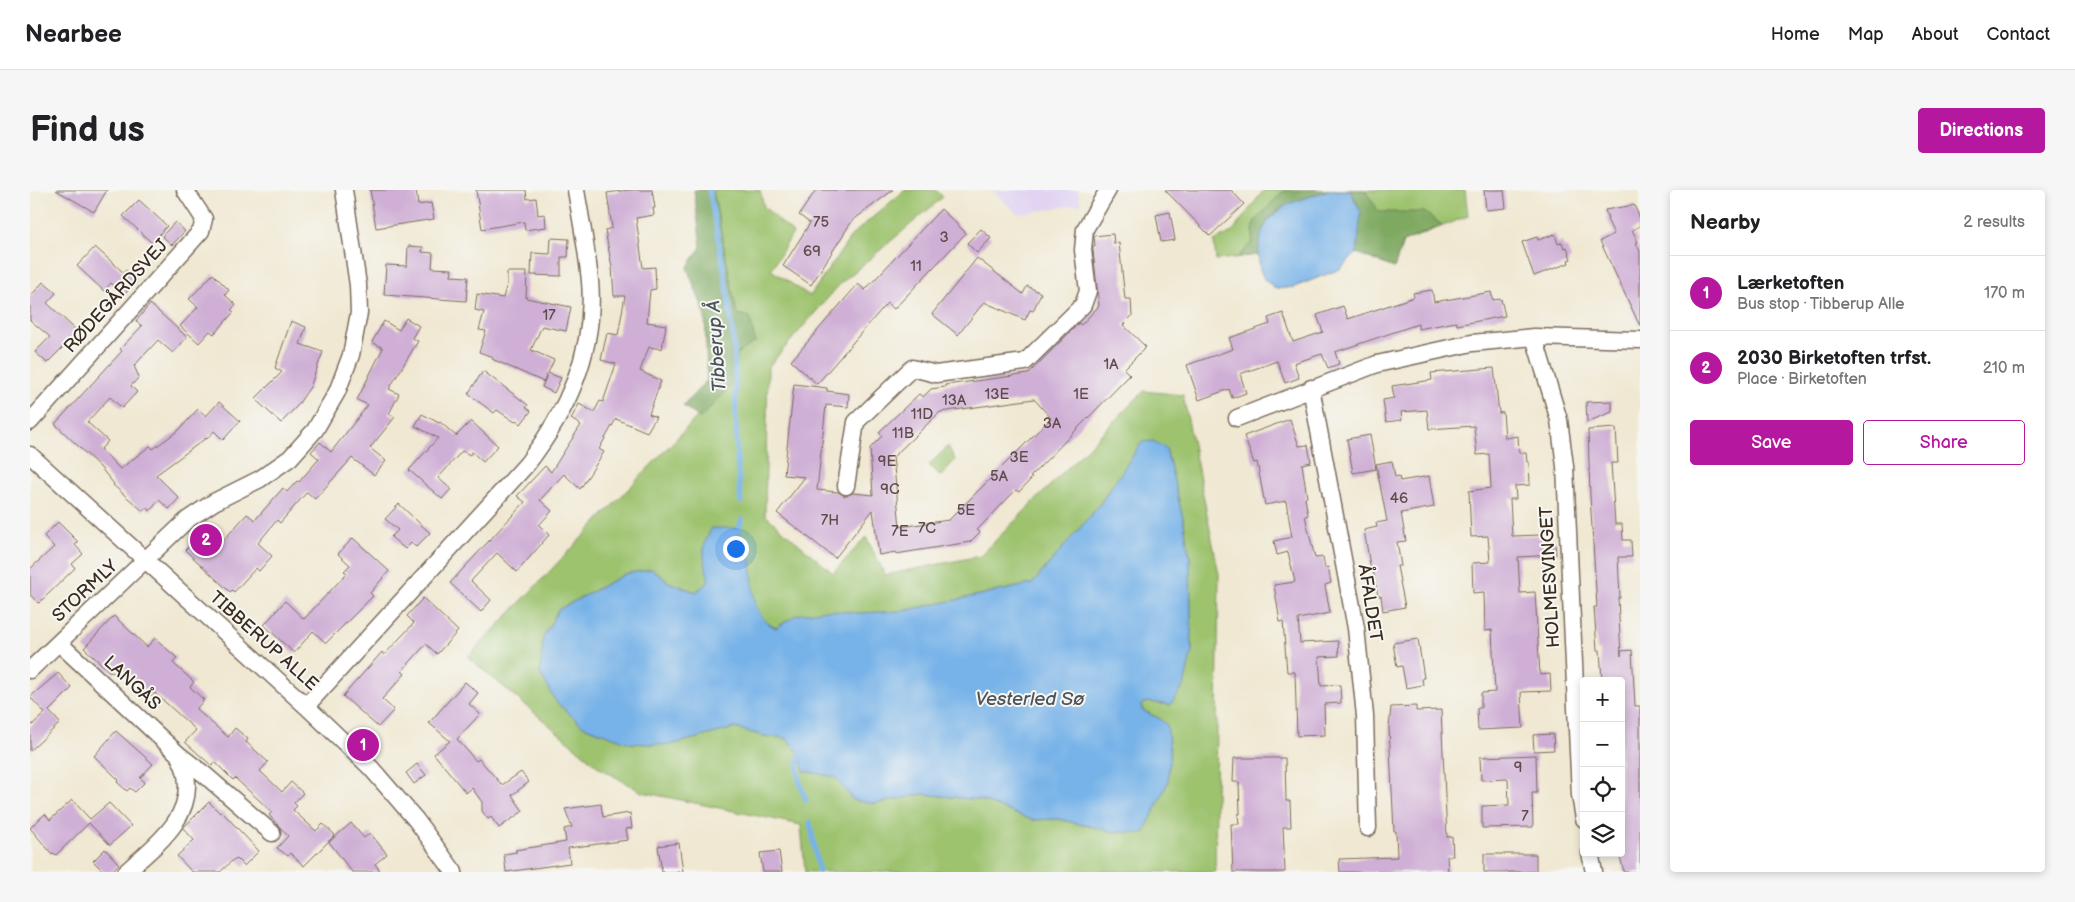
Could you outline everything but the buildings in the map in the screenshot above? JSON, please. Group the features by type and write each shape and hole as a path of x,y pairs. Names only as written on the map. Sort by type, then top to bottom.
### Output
{"street":[{"name":"RØDEGÅRDSVEJ","path":"30,422 201,231 204,219 185,190"},
{"name":"STORMLY","path":"30,670 187,520 214,502 260,478 290,458 315,430 337,392 351,355 359,313 358,285 344,190"},
{"path":"306,706 527,464 547,439 563,412 581,364 590,313 590,282 576,190"},
{"path":"846,486 856,422 912,368 936,374 1025,362 1083,305 1088,292 1083,250 1085,229 1108,190"},
{"path":"1237,418 1376,364 1472,343 1534,337 1640,340"},
{"name":"HOLMESVINGET","path":"1534,337 1559,420 1565,466 1580,795 1583,812"},
{"name":"ÅFALDET","path":"1311,388 1356,628 1365,716 1368,828"},
{"name":"TIBBERUP ALLE","path":"30,455 306,706 371,768 416,820 454,872"},
{"name":"LANGÅS","path":"59,642 178,754 272,833"},
{"name":"LANGÅS","path":"126,872 173,828 183,812 187,792 186,775 178,754"},
{"path":"1591,857 1594,872"}],"shaded area":[{"path":"992,190 1078,190 1081,204 1018,214"}],"green space":[{"path":"694,190 713,190 737,314 750,317 755,342 737,354 736,381 700,418 683,406 707,380 705,314 687,268 701,247"},
{"path":"697,190 760,190 764,207 793,233 771,270 810,296 853,234 905,190 936,190 943,197 840,284 768,367 765,515 833,573 866,537 885,575 980,556 1144,391 1183,395 1219,574 1215,872 805,872 801,825 642,792 600,768 468,657 736,376","holes":["1142,443 1166,449 1183,518 1190,558 1192,651 1170,705 1149,702 1142,704 1142,710 1160,719 1115,832 1058,819 1032,820 980,800 923,794 874,804 853,800 836,777 804,771 800,754 786,738 764,736 735,728 670,745 631,743 583,726 543,638 558,610 625,574 652,569 670,583 696,592 709,581 709,578 753,600 765,623 776,628 796,615 825,611 860,613 903,611 1032,584 1097,508"]},
{"path":"1264,190 1465,190 1468,216 1403,242 1394,268 1357,253 1340,269 1294,287 1276,289 1264,279 1258,255 1216,260 1214,241 1232,232"},
{"path":"1290,190 1329,190 1300,199 1281,209 1266,222 1261,235 1258,255 1238,257 1252,242 1254,222 1281,193"},
{"path":"1346,190 1365,190 1379,212 1424,212 1442,225 1403,242 1394,268 1357,253 1361,212 1351,191"},
{"path":"948,446 955,460 941,476 929,465"}],"water":[{"path":"1329,190 1350,191 1361,212 1357,253 1340,269 1294,287 1276,289 1264,279 1260,270 1258,255 1262,231 1270,218 1288,204"},
{"name":"Vesterled Sø","path":"1153,441 1166,448 1183,518 1190,558 1192,651 1184,686 1170,705 1149,702 1142,704 1142,710 1160,719 1167,725 1170,751 1168,782 1144,833 1115,832 1058,819 1032,820 980,800 923,794 874,804 853,800 835,777 804,771 800,754 786,738 764,736 735,728 670,745 630,743 583,726 556,702 540,673 543,638 558,610 625,574 652,569 670,583 696,592 709,581 704,560 704,548 712,528 738,528 749,553 756,605 766,622 776,628 796,615 825,610 860,613 903,611 1032,584 1097,508 1142,442"}],"waterway":[{"name":"Tibberup Å","path":"709,190 730,309 735,368 737,464 741,502"},
{"name":"Tibberup Å","path":"738,532 742,519"},
{"name":"Tibberup Å","path":"802,748 798,774 806,800"},
{"name":"Tibberup Å","path":"810,822 819,872"}],"place":[{"name":"2030 Birketoften trfst.","path":"206,540"},
{"name":"Lærketoften","path":"363,745"}]}
